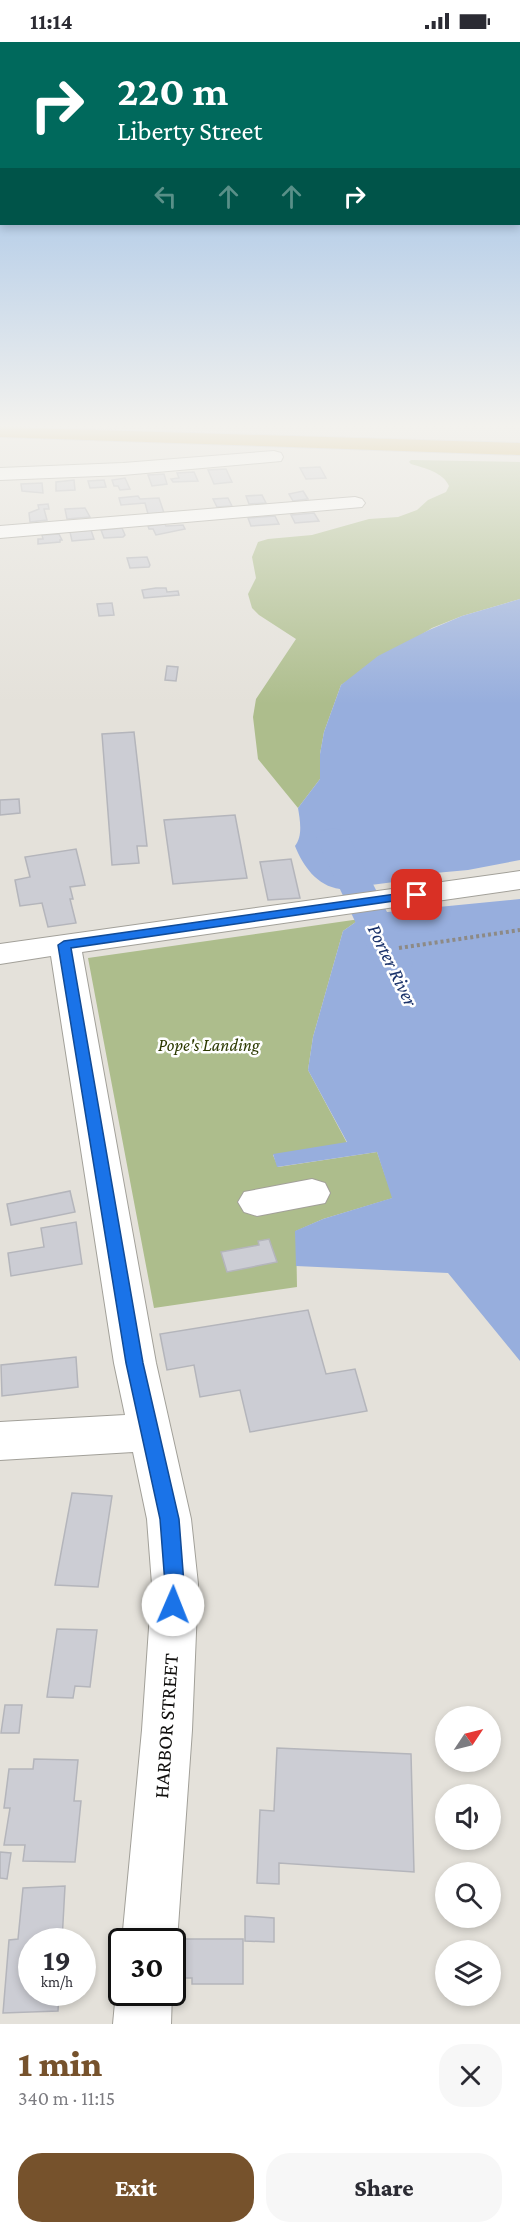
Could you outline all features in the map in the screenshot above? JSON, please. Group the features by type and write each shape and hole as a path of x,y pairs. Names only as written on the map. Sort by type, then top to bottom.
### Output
{"street":[{"path":"0,532 153,519"},
{"path":"0,954 520,880"},
{"name":"HARBOR STREET","path":"64,945 135,1363 152,1432 169,1519 175,1584 167,1730 150,1928"},
{"path":"257,1202 312,1193"},
{"path":"0,1440 152,1432"},
{"path":"142,2024 143,2006"}],"path":[{"path":"399,948 520,930"}],"green space":[{"path":"367,519 520,519 520,599 462,616 432,628 341,685 324,732 320,754 320,779 298,808 258,759 253,717 256,699 296,639 259,615 252,608 248,594 256,578 252,557 258,542 312,535"},
{"name":"Pope's Landing","path":"360,919 343,931 313,1037 308,1070 347,1143 273,1155 278,1167 377,1152 393,1198 323,1219 296,1231 297,1287 154,1308 88,958"}],"water":[{"path":"520,599 520,860 468,870 413,875 394,882 340,889 324,884 307,868 295,846 300,833 298,808 320,779 320,754 324,732 341,685 378,656 429,630 462,616"},
{"path":"520,899 520,1361 448,1273 296,1266 295,1231 323,1219 392,1198 377,1152 277,1167 273,1154 347,1142 308,1070 313,1037 343,931 367,914"}],"building":[{"path":"30,519 47,520 30,522"},
{"path":"249,519 277,519 279,524 251,526"},
{"path":"293,519 319,521 295,523"},
{"path":"165,524 166,526 183,525 185,529 156,535 148,526"},
{"path":"122,528 125,535 123,537 104,538 101,530"},
{"path":"91,530 94,539 72,541 70,532"},
{"path":"59,534 62,540 60,542 38,544 38,539 43,539 42,535"},
{"path":"147,557 149,567 130,568 127,558"},
{"path":"166,588 167,592 178,591 179,595 144,598 142,590"},
{"path":"112,603 114,615 99,616 97,604"},
{"path":"167,666 178,667 176,681 165,680"},
{"path":"134,732 147,846 137,846 139,863 112,865 102,734"},
{"path":"19,799 20,813 0,815 0,800"},
{"path":"235,815 247,878 173,884 164,820"},
{"path":"76,849 85,885 70,887 73,899 70,899 76,923 48,927 42,903 20,906 15,880 30,877 25,857"},
{"path":"291,859 300,898 268,900 260,862"},
{"path":"70,1191 75,1212 11,1225 7,1204"},
{"path":"76,1222 82,1264 11,1276 8,1253 44,1247 41,1228"},
{"path":"269,1239 277,1262 227,1272 221,1252 259,1245 258,1241"},
{"path":"308,1310 326,1374 355,1369 367,1411 250,1432 240,1390 200,1397 194,1365 167,1370 160,1334"},
{"path":"76,1357 78,1387 2,1396 1,1365"},
{"path":"72,1493 112,1496 98,1587 55,1585"},
{"path":"57,1629 97,1630 90,1687 75,1686 73,1698 47,1697"},
{"path":"5,1705 22,1705 19,1733 1,1733"},
{"path":"277,1748 411,1754 414,1872 279,1863 279,1884 257,1883 260,1810 274,1811"},
{"path":"34,1759 78,1760 74,1801 81,1801 75,1862 23,1861 25,1845 4,1845 10,1808 4,1808 9,1769 33,1769"},
{"path":"0,1852 11,1853 7,1879 0,1878"},
{"path":"65,1886 63,1928 19,1928 23,1888"},
{"path":"245,1916 274,1918 274,1942 245,1941"},
{"path":"18,1939 18,2006 58,2006 58,2011 3,2013 9,1940"},
{"path":"186,1939 243,1939 243,1984 192,1984 192,1978 186,1978"}],"waterway":[{"name":"Porter River","path":"333,838 394,964"}],"route":[{"path":"173,1605 175,1584 169,1519 152,1432 135,1363 64,945 417,895"}]}
